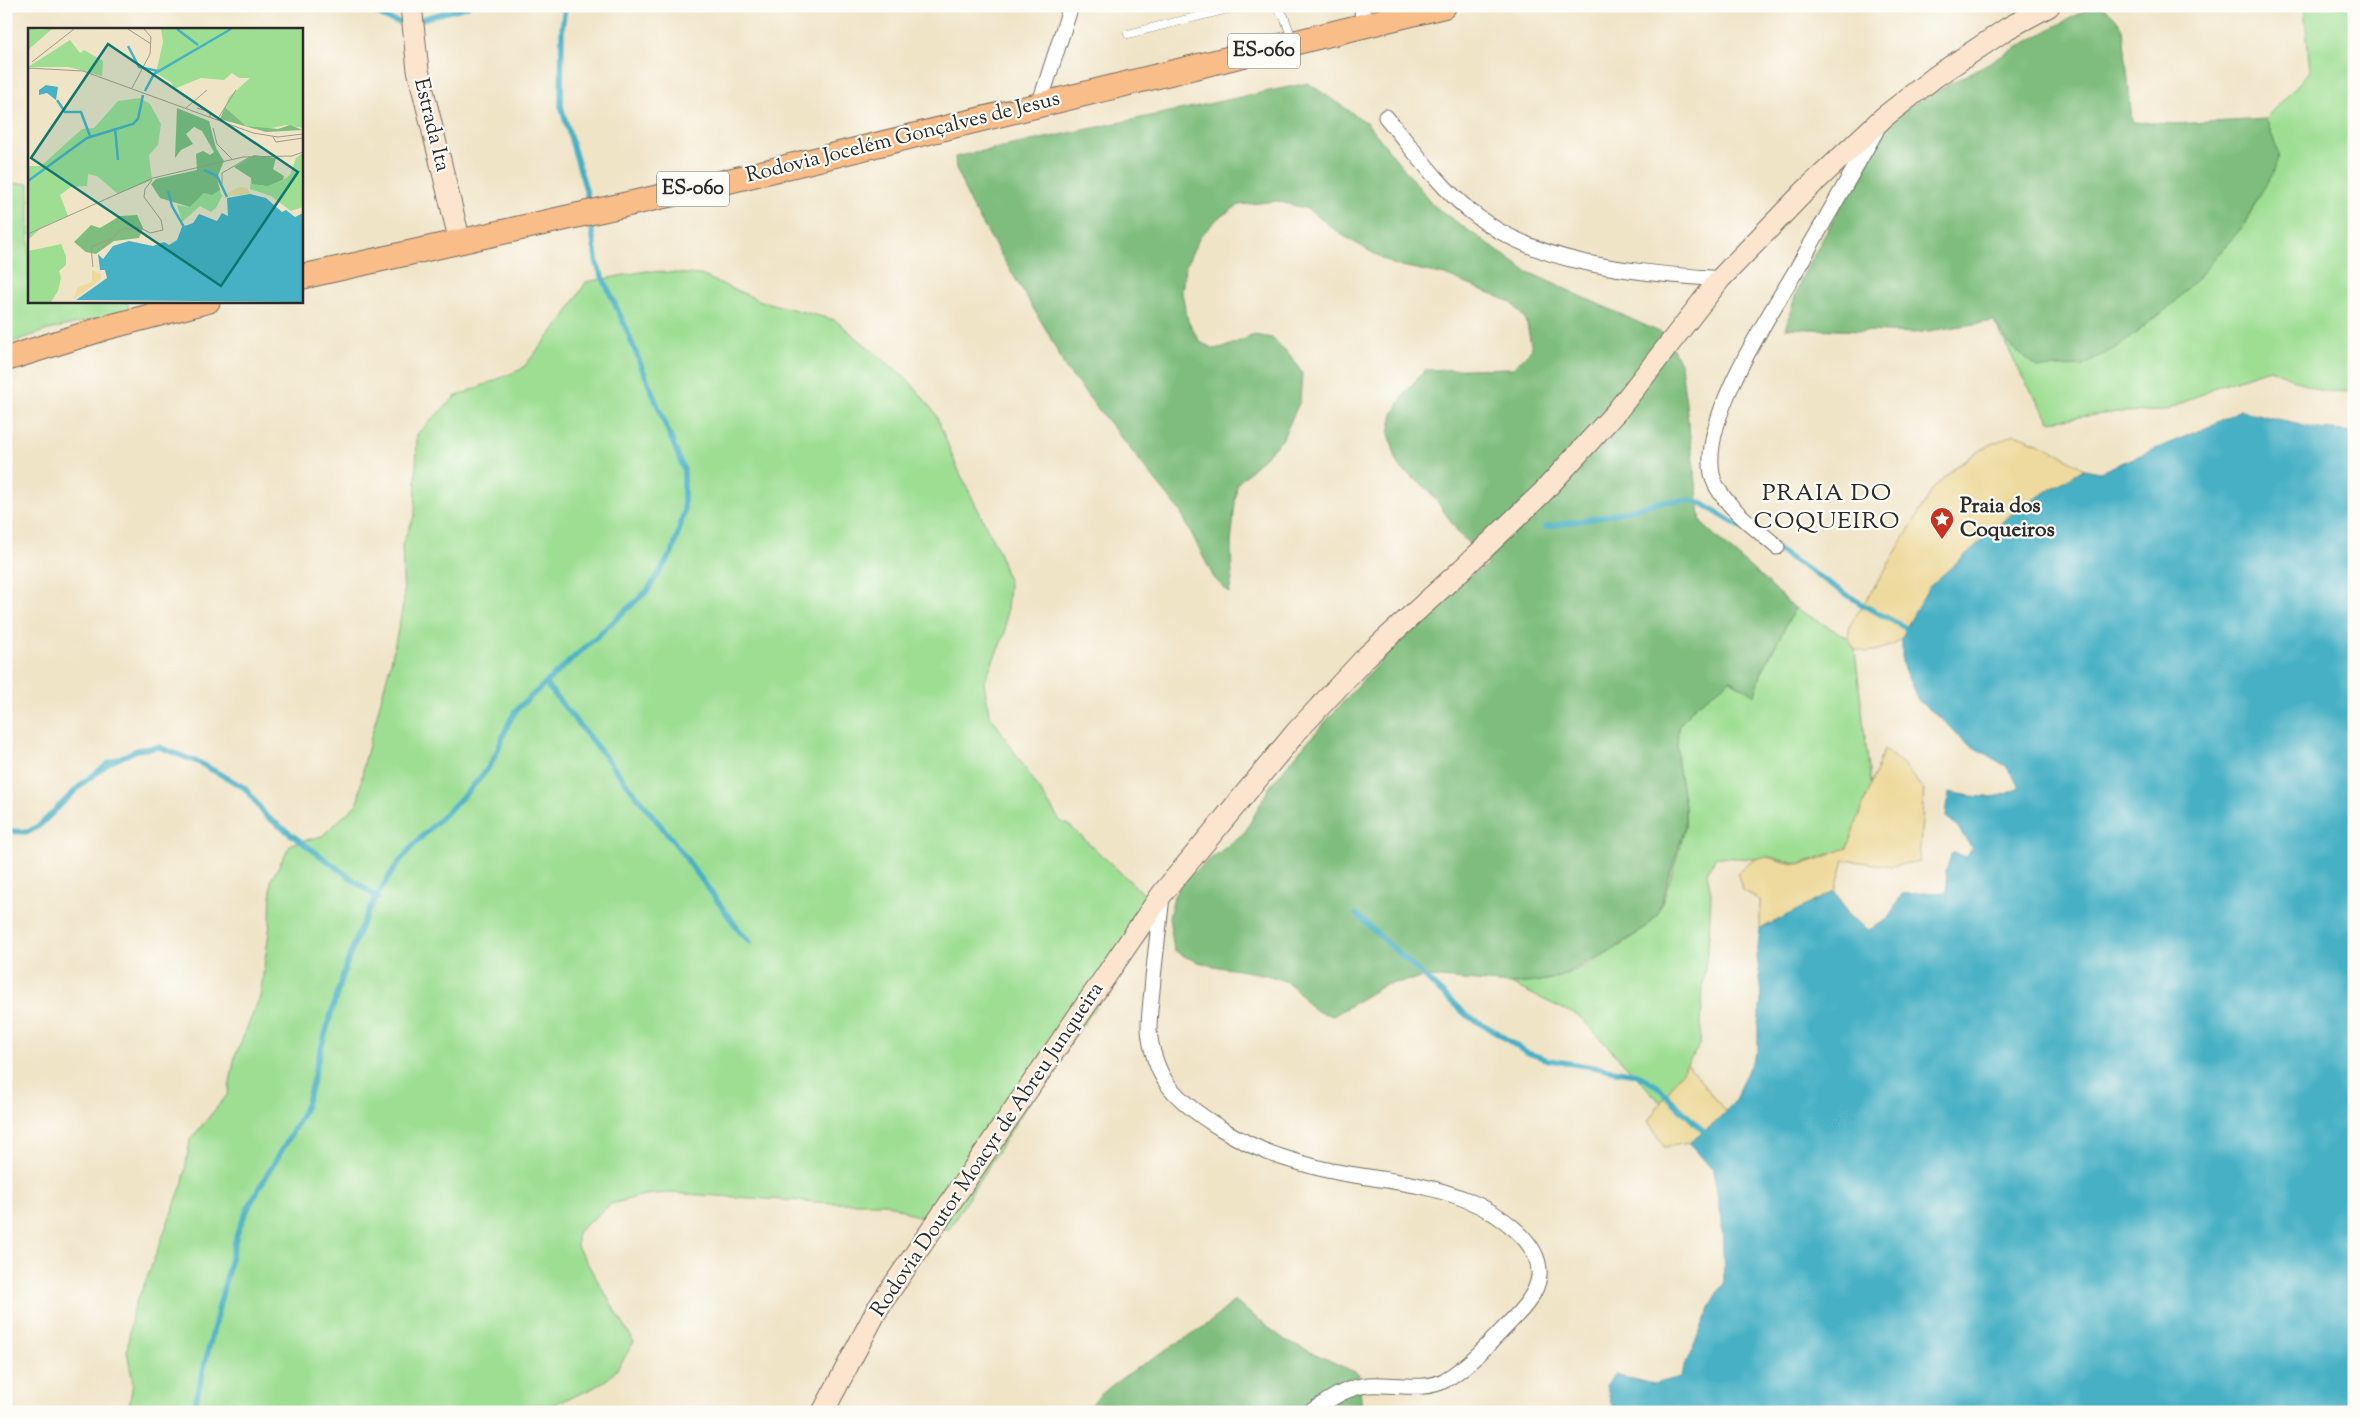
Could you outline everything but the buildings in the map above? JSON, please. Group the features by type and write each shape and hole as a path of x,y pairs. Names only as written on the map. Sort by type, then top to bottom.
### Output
{"main road":[{"name":"Rodovia Jocelém Gonçalves de Jesus","path":"302,277 700,188 1294,43 1363,16 1444,6"},
{"path":"6,359 105,328 204,302"}],"street":[{"name":"Estrada Ita","path":"411,6 418,70 460,242"},
{"path":"1039,105 1071,6"},
{"name":"Rodovia Doutor Moacyr de Abreu Junqueira","path":"823,1412 878,1308 1162,894 1297,731 1368,655 1458,574 1536,499 1617,411 1720,279 1805,191 1884,117 1935,76 2008,28 2049,6"},
{"path":"1386,117 1442,184 1470,211 1504,234 1542,250 1612,267 1720,279"},
{"path":"1777,547 1735,509 1718,490 1712,475 1711,450 1717,423 1738,371 1884,117"},
{"path":"1162,894 1149,1030 1156,1062 1168,1085 1174,1091 1192,1108 1234,1136 1281,1158 1334,1172 1436,1190 1468,1200 1495,1215 1518,1233 1532,1249 1538,1262 1539,1277 1534,1292 1520,1312 1497,1336 1445,1380 1428,1386 1366,1385 1344,1391 1310,1412"}],"lane":[{"path":"1128,34 1240,6"},
{"path":"1275,6 1284,16 1294,43"}],"green space":[{"path":"2304,6 2354,6 2354,392 2321,391 2270,369 2220,385 2165,411 2117,412 2050,421 2023,378 1994,321 2011,347 2160,313 2173,304 2245,224 2279,155 2266,119 2310,71"},
{"path":"2099,7 2113,15 2123,29 2132,122 2174,124 2266,119 2279,155 2273,174 2254,204 2245,224 2173,304 2122,344 2083,366 2038,368 2011,347 1994,321 1916,333 1785,328 1801,279 1888,118 2089,8"},
{"path":"1308,83 1367,123 1434,206 1526,271 1666,335 1681,365 1701,523 1795,608 1762,671 1755,695 1730,680 1693,708 1678,727 1677,759 1685,806 1685,827 1657,915 1646,927 1610,951 1559,977 1538,982 1511,984 1428,977 1384,985 1333,1016 1315,1010 1293,987 1284,981 1257,973 1214,966 1187,957 1174,950 1169,917 1174,896 1184,880 1245,832 1270,786 1373,669 1459,582 1488,565 1458,532 1430,491 1398,466 1389,433 1393,414 1407,390 1425,370 1513,368 1532,349 1526,320 1511,302 1445,275 1392,264 1342,235 1308,209 1277,201 1239,205 1218,218 1200,237 1185,267 1182,293 1188,321 1200,342 1214,349 1228,346 1254,335 1272,338 1290,355 1302,373 1300,401 1282,440 1237,484 1231,543 1232,579 1229,593 1214,578 1180,511 1066,369 1048,333 970,203 956,168 955,157"},
{"path":"28,183 28,302 126,302 131,311 48,330 6,344 6,184"},
{"path":"647,271 701,275 761,301 835,320 909,381 935,413 956,465 999,552 1009,584 1005,633 984,682 989,713 1060,821 1069,825 1163,912 1040,1085 948,1230 886,1203 833,1203 669,1193 644,1195 611,1204 577,1232 577,1246 634,1342 612,1375 604,1381 540,1412 128,1412 133,1383 127,1351 133,1309 147,1278 183,1182 190,1140 228,1094 235,1056 260,997 270,925 271,880 291,844 322,836 358,803 364,764 391,662 404,601 402,544 415,515 417,434 455,397 522,369 563,319 586,282"},
{"path":"1795,608 1848,638 1855,650 1871,788 1847,848 1800,864 1769,857 1754,859 1716,857 1707,873 1711,893 1700,1045 1661,1103 1580,1017 1511,984 1548,980 1571,973 1625,942 1656,916 1663,900 1685,826 1684,802 1677,753 1678,728 1693,708 1730,680 1755,694 1762,672"},
{"path":"1234,1301 1285,1340 1359,1374 1362,1412 1086,1412 1107,1389 1123,1377 1205,1326"}],"sand":[{"name":"Praia dos Coqueiros","path":"2015,434 2050,448 2084,469 2015,511 1930,587 1906,628 1902,639 1893,645 1878,650 1868,652 1855,650 1848,638 1850,625 1933,489 1950,472 1970,457 1992,444"},
{"path":"1884,749 1904,766 1924,790 1919,861 1892,866 1844,860 1835,891 1760,929 1760,900 1743,890 1737,873 1747,864 1762,857 1798,864 1816,860 1847,848"},
{"path":"1687,1064 1726,1112 1689,1143 1664,1147 1648,1121"}],"water":[{"path":"2240,410 2317,429 2354,432 2354,1412 1614,1412 1606,1385 1615,1375 1654,1384 1680,1377 1712,1303 1724,1283 1722,1221 1713,1170 1689,1143 1714,1124 1735,1101 1758,1049 1758,1024 1762,993 1757,957 1760,929 1835,891 1849,916 1869,930 1888,919 1902,894 1948,892 1946,871 1952,852 1967,857 1972,848 1956,825 1946,817 1949,792 1986,797 2003,795 2020,787 2006,766 1963,741 1944,721 1918,700 1902,664 1902,639 1906,628 1929,587 2015,511 2084,469 2100,472 2208,427"}],"waterway":[{"path":"365,6 391,20 409,22"},
{"path":"418,20 468,6"},
{"path":"565,6 562,29 561,106 586,190 589,207"},
{"path":"193,1412 237,1234 252,1201 289,1139 305,1107 343,976 358,934 374,901 387,879 409,850 470,790 488,768 518,708 647,591 673,551 684,512 684,470 625,326 597,265 590,218"},
{"path":"1545,527 1597,518 1660,502 1692,500 1703,504 1753,535"},
{"path":"1776,549 1863,605 1906,628"},
{"path":"546,684 674,842 741,933 750,942"},
{"path":"6,831 28,832 40,825 83,783 109,763 137,750 159,747 200,763 245,788 266,816 378,898"},
{"path":"1356,914 1466,1015 1496,1032 1525,1052 1549,1060 1636,1074 1657,1086 1704,1132"}],"place":[{"name":"Praia dos Coqueiros","path":"1942,540"}],"district":[{"name":"PRAIA DO COQUEIRO","path":"1827,508"}]}
